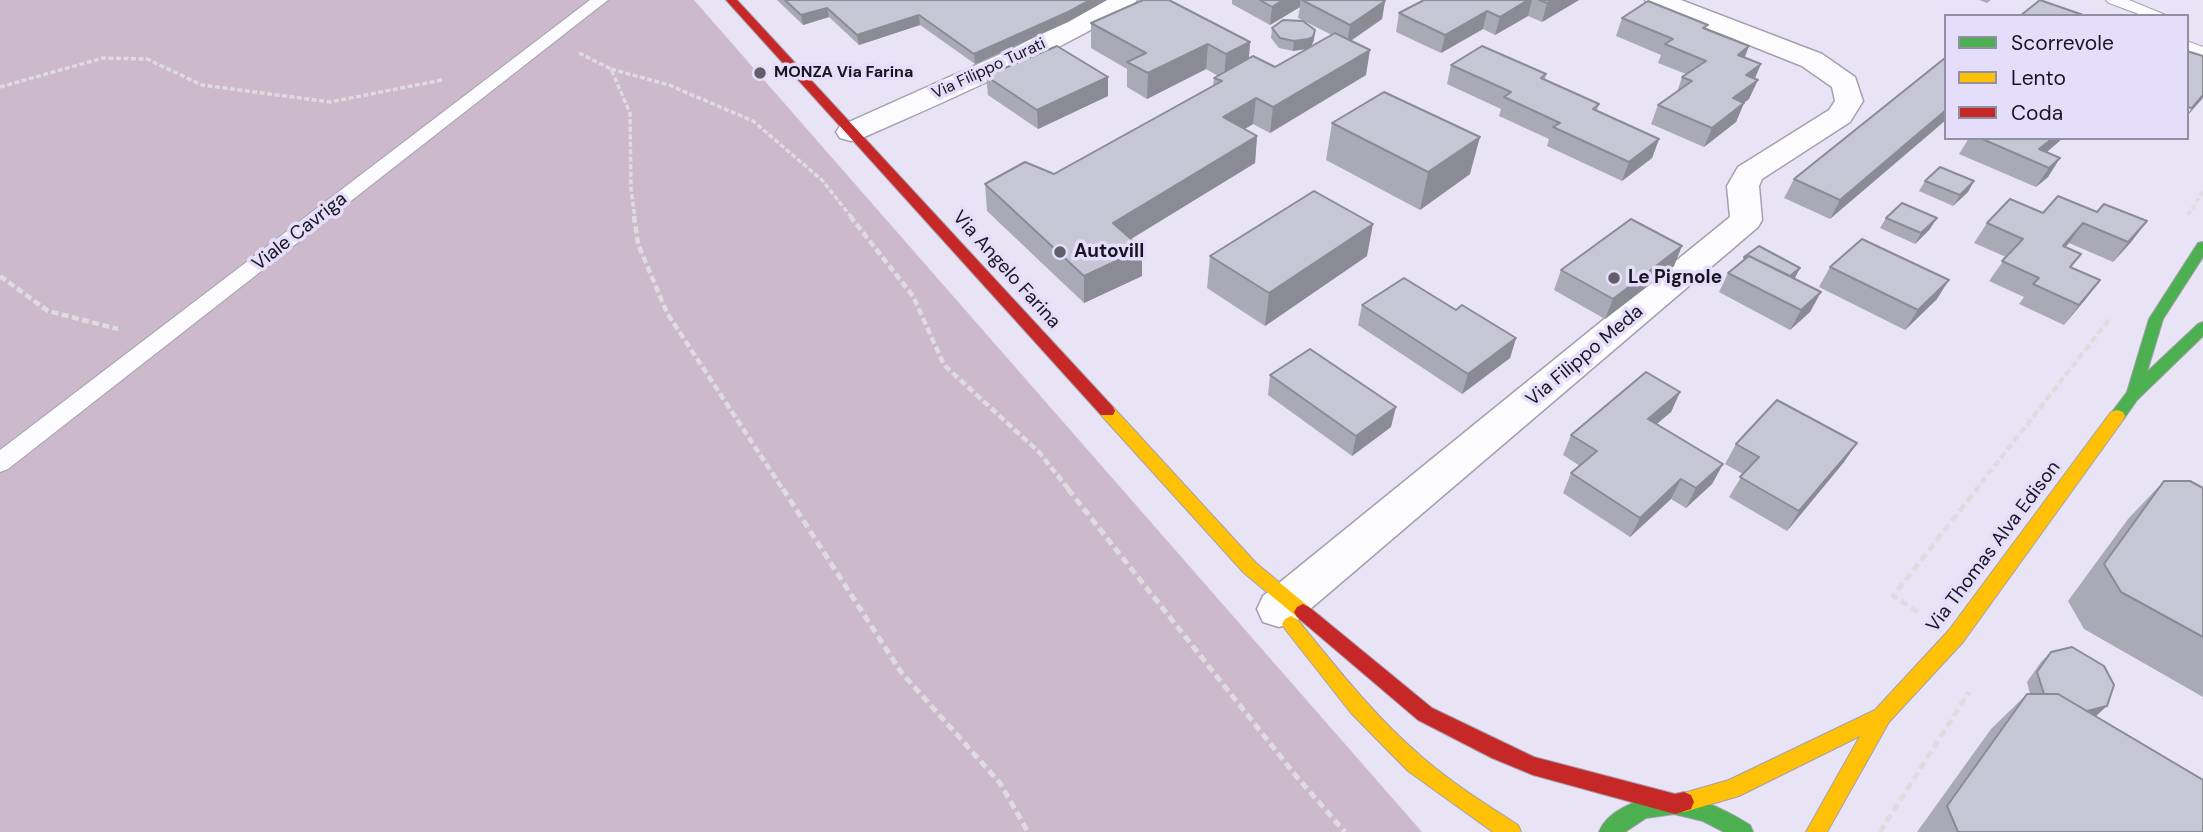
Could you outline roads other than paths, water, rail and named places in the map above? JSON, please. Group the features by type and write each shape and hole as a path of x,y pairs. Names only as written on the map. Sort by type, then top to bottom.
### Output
{"street":[{"name":"Via Angelo Farina","path":"731,0 1284,605 1362,711 1392,743 1448,789 1511,832"},
{"name":"Via Filippo Turati","path":"852,132 1081,26 1124,0"},
{"name":"Via Filippo Meda","path":"1284,605 1746,220 1743,186 1749,174 1840,116 1849,101 1845,83 1812,60 1658,0"},
{"name":"Via Thomas Alva Edison","path":"2132,396 2157,319 2203,246"},
{"name":"Via Thomas Alva Edison","path":"1816,832 1882,716 1956,636 2132,396 2203,327"},
{"name":"Via Angelo Farina","path":"1284,605 1425,714 1464,736 1533,766 1709,812 1744,832"},
{"name":"Via Thomas Alva Edison","path":"1675,804 1732,789 1882,716"},
{"path":"1609,832 1616,822 1631,811 1650,805 1675,804"}],"lane":[{"name":"Viale Cavriga","path":"0,463 600,0"},
{"path":"2114,0 2154,14"}],"place":[{"name":"MONZA Via Farina","path":"760,73"},
{"name":"Autovill","path":"1060,252"},
{"name":"Le Pignole","path":"1614,278"}]}
